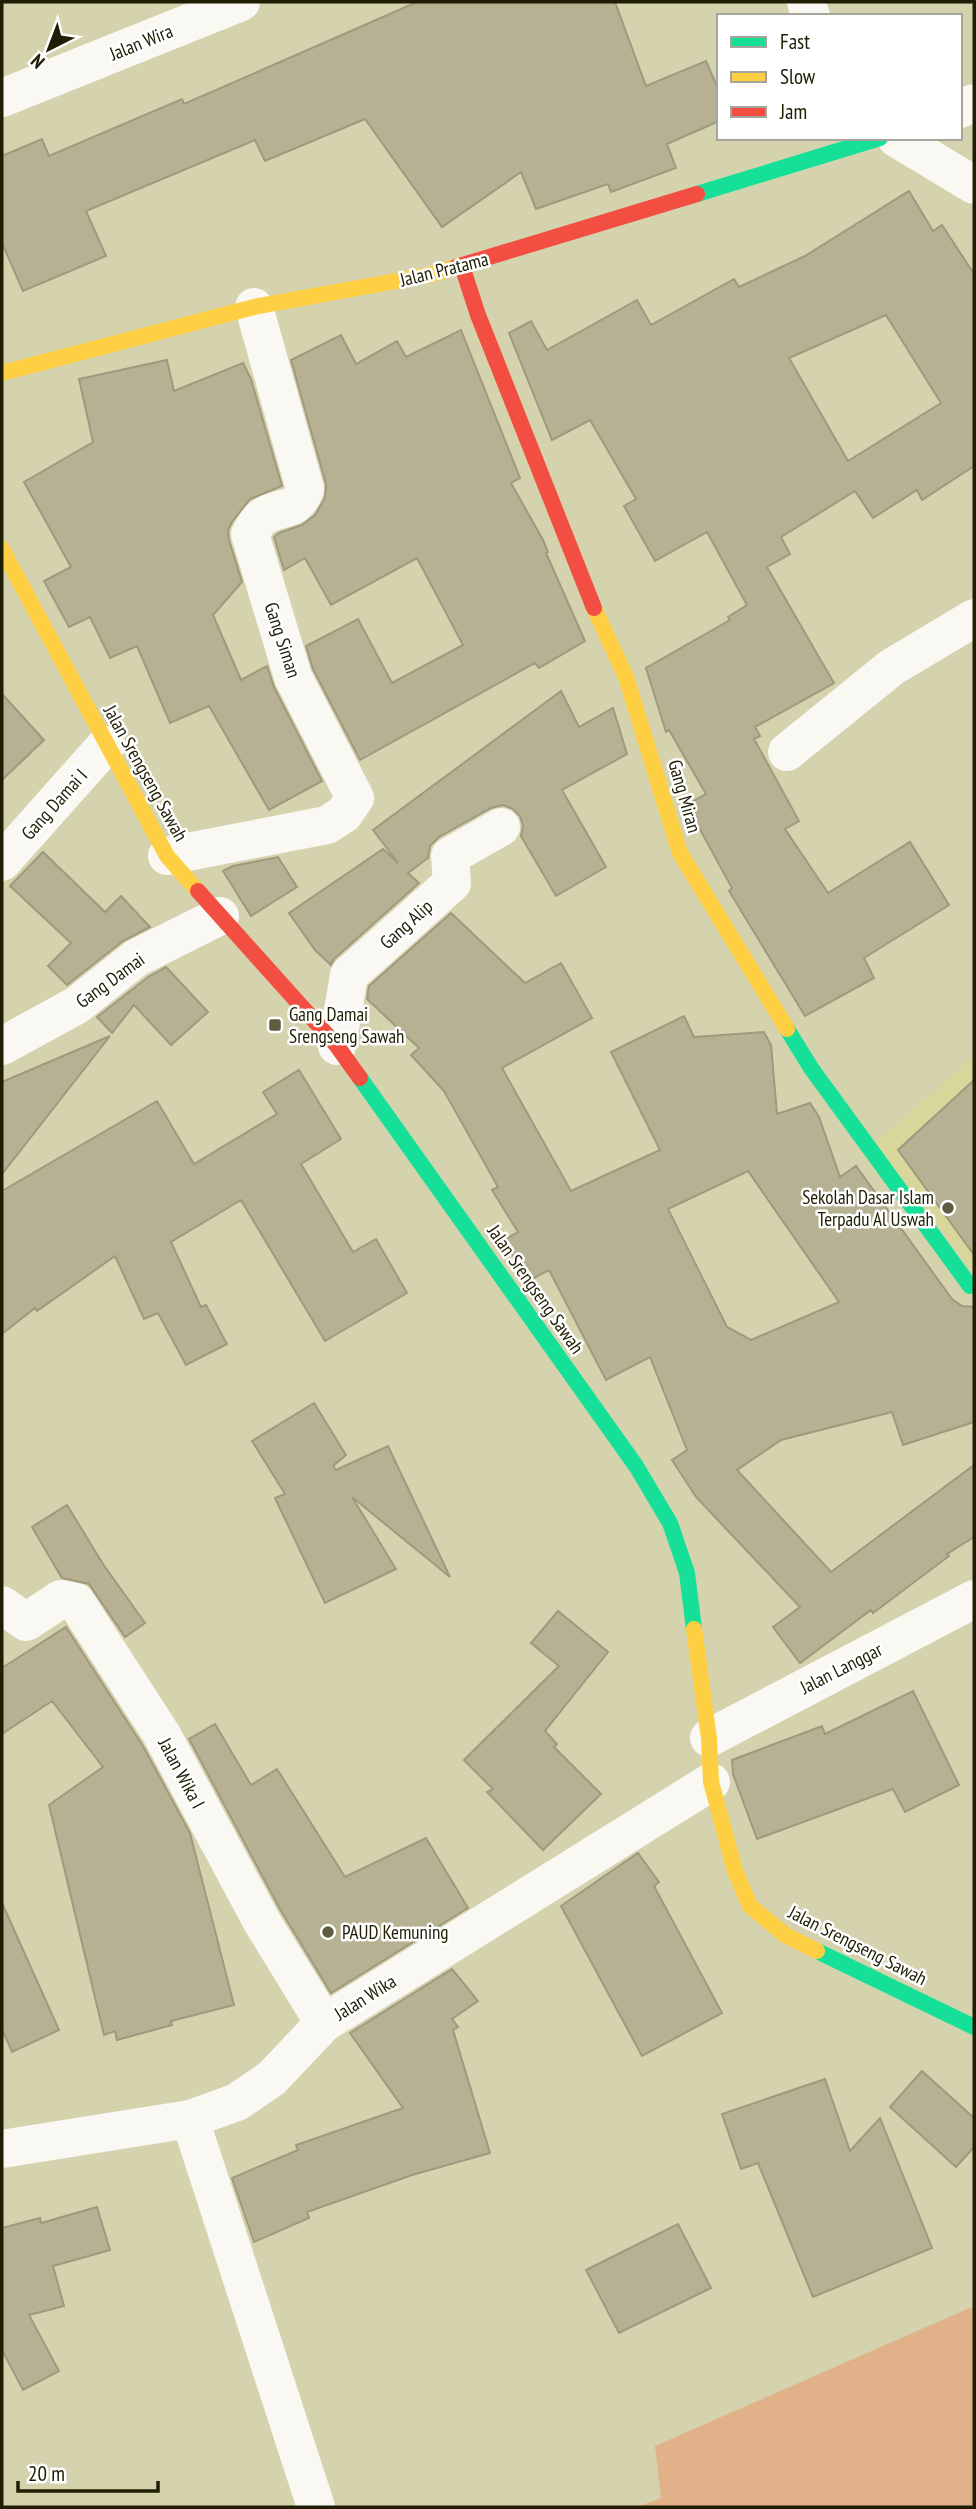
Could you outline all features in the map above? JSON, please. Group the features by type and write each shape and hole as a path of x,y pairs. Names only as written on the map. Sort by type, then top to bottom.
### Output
{"street":[{"name":"Jalan Wira","path":"2,97 241,2"},
{"name":"Jalan Pratama","path":"2,373 254,307 429,275 872,140"},
{"path":"877,140 974,184"},
{"name":"Gang Miran","path":"462,266 478,315 549,491 582,582 626,677 680,853 811,1068 973,1287"},
{"name":"Gang Siman","path":"167,856 327,825 344,814 355,798 293,677 250,534 261,517 302,500 305,489 254,307"},
{"name":"Jalan Srengseng Sawah","path":"2,549 167,856 337,1046 636,1466 670,1522 687,1573 709,1738 711,1782 735,1871 750,1906 785,1935 974,2027"},
{"path":"787,752 892,667 974,618"},
{"name":"Gang Damai I","path":"2,862 106,745"},
{"name":"Gang Alip","path":"337,1046 349,975 452,883 450,856 501,827"},
{"name":"Gang Damai","path":"2,1046 77,1004 136,958 220,916"},
{"name":"Jalan Wika I","path":"10,1622 61,1599 76,1602 162,1735 262,1922 324,2023"},
{"name":"Jalan Langgar","path":"709,1738 974,1599"},
{"name":"Jalan Wika","path":"2,2149 196,2142 237,2102 272,2078 324,2023 711,1782"},
{"path":"196,2142 316,2507"}],"shaded area":[{"name":"Sekolah Dasar Islam Terpadu Al Uswah","path":"974,1056 974,1272 874,1144"},
{"path":"974,2306 974,2507 637,2507 661,2498 655,2446"}],"building":[{"path":"417,2 615,2 646,86 706,61 717,86 717,122 667,144 676,168 611,192 608,184 536,209 521,172 442,227 365,119 265,161 255,140 86,211 106,256 23,291 2,243 2,156 42,139 49,156 182,99 184,104"},
{"path":"909,191 933,231 942,225 974,274 974,466 922,500 917,490 873,518 855,491 781,537 790,554 767,567 834,683 755,727 760,736 754,739 799,821 785,829 828,893 910,842 949,905 864,958 874,978 805,1016 729,891 732,888 690,811 688,804 706,794 669,730 666,732 646,668 730,620 728,617 747,605 707,532 655,561 624,506 636,499 590,420 552,440 509,333 531,321 547,350 637,300 651,325 734,279 739,287 805,256","holes":["886,315 941,403 848,461 789,358"]},
{"path":"461,330 520,478 511,483 543,540 548,552 546,553 585,641 539,668 535,663 360,760 313,669 306,646 358,619 392,683 463,645 417,558 331,605 305,558 284,570 274,537 302,525 315,515 325,498 326,484 291,360 341,335 356,364 397,341 406,357"},
{"path":"167,360 174,391 243,363 251,379 282,486 250,499 232,522 228,530 229,540 242,582 213,615 241,680 267,666 274,687 322,781 269,810 209,706 170,723 137,646 110,658 90,617 69,627 44,581 71,567 24,482 93,442 79,379"},
{"path":"561,691 579,727 613,708 627,754 562,790 606,867 556,896 521,836 523,826 520,816 503,805 491,808 439,837 430,846 428,858 408,873 419,883 334,959 331,965 315,950 289,913 383,849 398,863 373,830"},
{"path":"2,694 44,740 2,780"},
{"path":"43,852 105,912 121,896 150,927 123,941 67,985 48,966 71,943 10,886"},
{"path":"278,857 297,887 251,916 223,871 233,866"},
{"path":"451,913 525,983 561,963 592,1018 502,1068 571,1191 660,1150 611,1052 684,1016 694,1037 764,1032 771,1045 777,1114 810,1103 819,1117 840,1177 856,1166 952,1299 962,1306 974,1307 974,1422 903,1445 892,1412 781,1440 737,1470 831,1572 974,1465 974,1537 947,1554 949,1556 873,1613 871,1610 800,1663 773,1627 800,1607 696,1497 672,1460 687,1450 650,1357 606,1380 549,1270 530,1280 504,1240 518,1232 492,1190 498,1187 444,1091 411,1055 419,1048 367,999 369,986","holes":["748,1171 839,1302 751,1340 727,1327 668,1209"]},
{"path":"166,967 208,1012 171,1045 134,1005 112,1033 97,1017 148,977"},
{"path":"110,1036 2,1174 2,1082"},
{"path":"299,1070 341,1139 301,1164 353,1252 376,1239 407,1293 325,1341 241,1200 171,1242 201,1307 206,1305 227,1344 186,1365 158,1313 144,1319 115,1256 37,1311 35,1308 2,1334 2,1191 157,1101 194,1164 277,1114 263,1092"},
{"path":"974,1080 974,1255 898,1150"},
{"path":"314,1403 346,1455 333,1466 336,1470 388,1446 450,1577 352,1497 396,1569 325,1603 275,1498 285,1494 252,1441"},
{"path":"67,1505 103,1564 145,1623 125,1637 89,1584 62,1578 32,1527"},
{"path":"558,1611 608,1652 545,1731 557,1744 554,1747 601,1794 543,1850 487,1792 493,1789 464,1760 559,1666 531,1643"},
{"path":"66,1627 143,1746 190,1833 234,2005 171,2021 172,2025 117,2040 115,2031 104,2035 49,1805 103,1767 52,1701 2,1734 2,1668"},
{"path":"913,1691 959,1785 905,1812 893,1789 757,1839 733,1774 732,1760 822,1726 825,1734"},
{"path":"215,1724 251,1785 277,1769 345,1877 426,1838 468,1908 331,1993 281,1911 189,1739"},
{"path":"638,1853 659,1882 654,1886 722,2013 642,2056 561,1906"},
{"path":"2,1903 59,2030 12,2052 2,2029"},
{"path":"452,1969 478,2001 452,2019 458,2027 453,2030 490,2153 412,2175 307,2212 309,2218 254,2242 232,2178 298,2150 296,2145 403,2108 350,2033"},
{"path":"922,2071 974,2118 974,2147 956,2167 890,2107"},
{"path":"825,2079 850,2151 880,2118 932,2248 813,2297 758,2163 741,2169 722,2114"},
{"path":"97,2207 110,2250 53,2266 64,2306 29,2315 59,2371 23,2390 2,2350 2,2228 40,2218 41,2223"},
{"path":"678,2224 711,2288 619,2333 586,2270"}],"traffic: fast":[{"path":"697,194 873,140"},
{"path":"787,1029 811,1068 970,1286"},
{"path":"360,1078 636,1466 670,1523 687,1573 694,1629"},
{"path":"817,1951 974,2027"}],"traffic: slow":[{"path":"2,373 254,307 429,275 456,267"},
{"path":"2,549 167,856 198,891"},
{"path":"594,608 626,677 680,853 787,1029"},
{"path":"694,1629 709,1738 711,1782 735,1871 750,1906 785,1935 817,1951"}],"traffic: jam":[{"path":"456,267 697,194"},
{"path":"462,266 478,315 594,608"},
{"path":"198,891 337,1046 360,1078"}],"place":[{"name":"Gang Damai Srengseng Sawah","path":"275,1025"},
{"name":"Sekolah Dasar Islam Terpadu Al Uswah","path":"948,1208"},
{"name":"PAUD Kemuning","path":"328,1932"}]}
